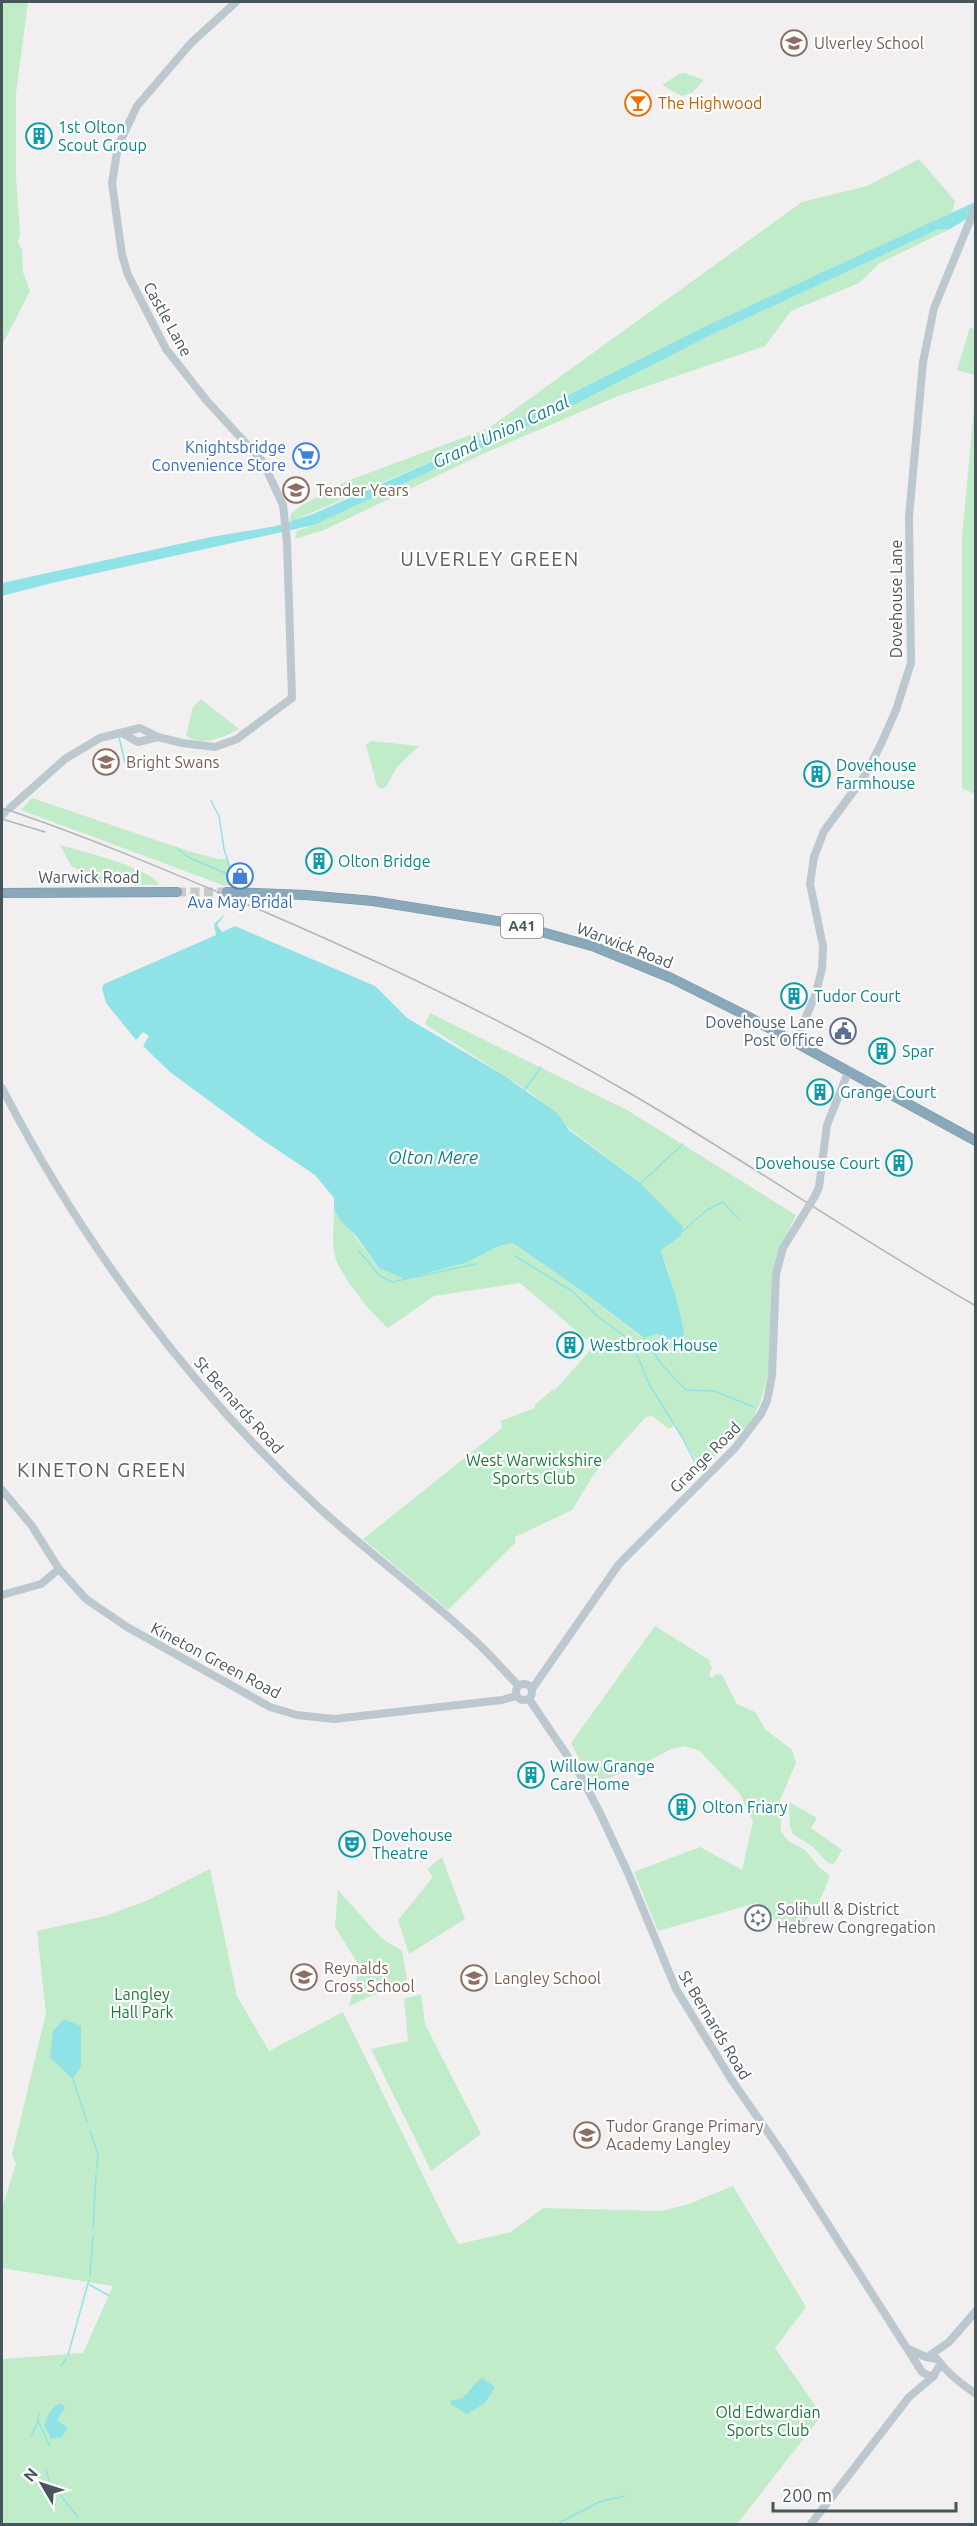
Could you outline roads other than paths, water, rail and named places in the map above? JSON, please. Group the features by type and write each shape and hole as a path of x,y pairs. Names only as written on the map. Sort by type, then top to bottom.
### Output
{"highway":[{"name":"Warwick Road","path":"2,893 177,892"},
{"name":"Warwick Road","path":"227,892 306,895 373,901 510,924 552,933 595,947 671,978 849,1070 975,1141"}],"street":[{"name":"Castle Lane","path":"158,737 199,746 222,745 237,739 292,698 285,514 279,494 263,462 207,401 166,349 126,268 122,255 112,183 118,146 137,106 191,43 236,2"},
{"name":"Dovehouse Lane","path":"795,1042 815,996 822,969 823,946 810,884 814,857 824,831 864,777 881,744 896,710 911,663 909,517 922,362 934,308 975,206"},
{"path":"6,812 77,750 100,738 121,732 138,732 158,737"},
{"path":"138,732 138,742 158,737"},
{"name":"Grange Road","path":"532,1689 619,1564 735,1448 761,1414 767,1401 771,1376 776,1274 783,1248 815,1196 820,1181 830,1116 849,1070"},
{"name":"St Bernards Road","path":"2,1088 78,1217 144,1311 208,1392 277,1468 317,1507 466,1632 519,1686"},
{"name":"Kineton Green Road","path":"2,1490 32,1526 59,1569 86,1599 127,1627 253,1698 297,1715 321,1719 362,1717 502,1700 516,1696"},
{"path":"2,1595 41,1584 59,1569"},
{"path":"527,1684 532,1689 533,1693 529,1699 521,1700 516,1696 519,1686 527,1684"},
{"name":"St Bernards Road","path":"529,1699 579,1773 599,1811 628,1873 676,1989 731,2079 783,2154 920,2369"},
{"path":"909,2397 927,2357 949,2342 975,2311"},
{"path":"811,2524 909,2397 938,2369 949,2342"},
{"path":"907,2349 927,2357 938,2369 975,2394"},
{"path":"920,2369 928,2376 938,2369"}],"water":[{"name":"Grand Union Canal","path":"975,202 975,214 950,229 939,229 713,334 574,405 314,525 2,596 2,583 211,537 276,526 313,514 467,446 706,326"},
{"name":"Olton Mere","path":"225,914 217,925 222,932 235,926 375,986 407,1018 505,1076 557,1113 569,1130 639,1182 683,1227 681,1236 661,1250 684,1332 681,1340 675,1341 657,1334 644,1338 513,1243 499,1246 468,1262 405,1279 379,1268 356,1236 341,1221 334,1209 334,1198 315,1175 261,1139 170,1072 143,1046 149,1036 143,1032 136,1040 106,1003 102,988 104,984 216,935 214,924"},
{"path":"64,2019 81,2026 81,2066 73,2079 50,2058 53,2031"},
{"path":"482,2378 495,2387 485,2403 467,2414 450,2404 452,2400 462,2398"},
{"path":"61,2403 65,2408 57,2420 68,2428 62,2437 51,2439 44,2425 52,2409"}],"waterway":[{"path":"119,737 125,763"},
{"path":"211,801 219,816 224,849 234,880"},
{"path":"177,848 188,857 225,873 227,878"},
{"path":"525,1089 541,1067"},
{"path":"641,1183 683,1144"},
{"path":"682,1232 707,1210 723,1202 739,1219"},
{"path":"359,1251 380,1276 392,1282 476,1264"},
{"path":"515,1256 572,1291 597,1316 632,1342 649,1384 682,1437 700,1472"},
{"path":"644,1338 663,1366 686,1390 714,1391 754,1407"},
{"path":"73,2079 87,2122"},
{"path":"90,2131 98,2154 97,2168"},
{"path":"93,2229 96,2174"},
{"path":"90,2276 93,2236"},
{"path":"68,2355 89,2280"},
{"path":"90,2285 110,2296"},
{"path":"61,2366 66,2359"},
{"path":"39,2413 38,2421 50,2446"},
{"path":"31,2436 38,2421"},
{"path":"46,2470 50,2483 57,2491"},
{"path":"60,2495 78,2517"},
{"path":"557,2524 599,2502 625,2496"}],"tunnel":[{"path":"177,892 227,892"}],"railway":[{"path":"2,808 99,843 258,909 354,951 495,1019 633,1095 976,1306"},
{"path":"2,819 45,832"}],"place":[{"name":"Ulverley School","path":"794,43"},
{"name":"The Highwood","path":"638,103"},
{"name":"1st Olton Scout Group","path":"39,136"},
{"name":"Knightsbridge Convenience Store","path":"306,456"},
{"name":"Tender Years","path":"296,490"},
{"name":"Bright Swans","path":"106,762"},
{"name":"Dovehouse Farmhouse","path":"817,774"},
{"name":"Olton Bridge","path":"319,861"},
{"name":"Ava May Bridal","path":"240,876"},
{"name":"Tudor Court","path":"794,996"},
{"name":"Dovehouse Lane Post Office","path":"843,1031"},
{"name":"Spar","path":"882,1051"},
{"name":"Grange Court","path":"820,1092"},
{"name":"Dovehouse Court","path":"899,1163"},
{"name":"Westbrook House","path":"570,1345"},
{"name":"Willow Grange Care Home","path":"531,1775"},
{"name":"Olton Friary","path":"682,1807"},
{"name":"Dovehouse Theatre","path":"352,1844"},
{"name":"Solihull & District Hebrew Congregation","path":"758,1918"},
{"name":"Reynalds Cross School","path":"304,1977"},
{"name":"Langley School","path":"474,1978"},
{"name":"Tudor Grange Primary Academy Langley","path":"587,2135"}],"district":[{"name":"ULVERLEY GREEN","path":"490,559"},
{"name":"KINETON GREEN","path":"102,1470"}],"park label":[{"name":"West Warwickshire Sports Club","path":"534,1469"},
{"name":"Langley Hall Park","path":"142,2003"},
{"name":"Old Edwardian Sports Club","path":"768,2421"}]}
